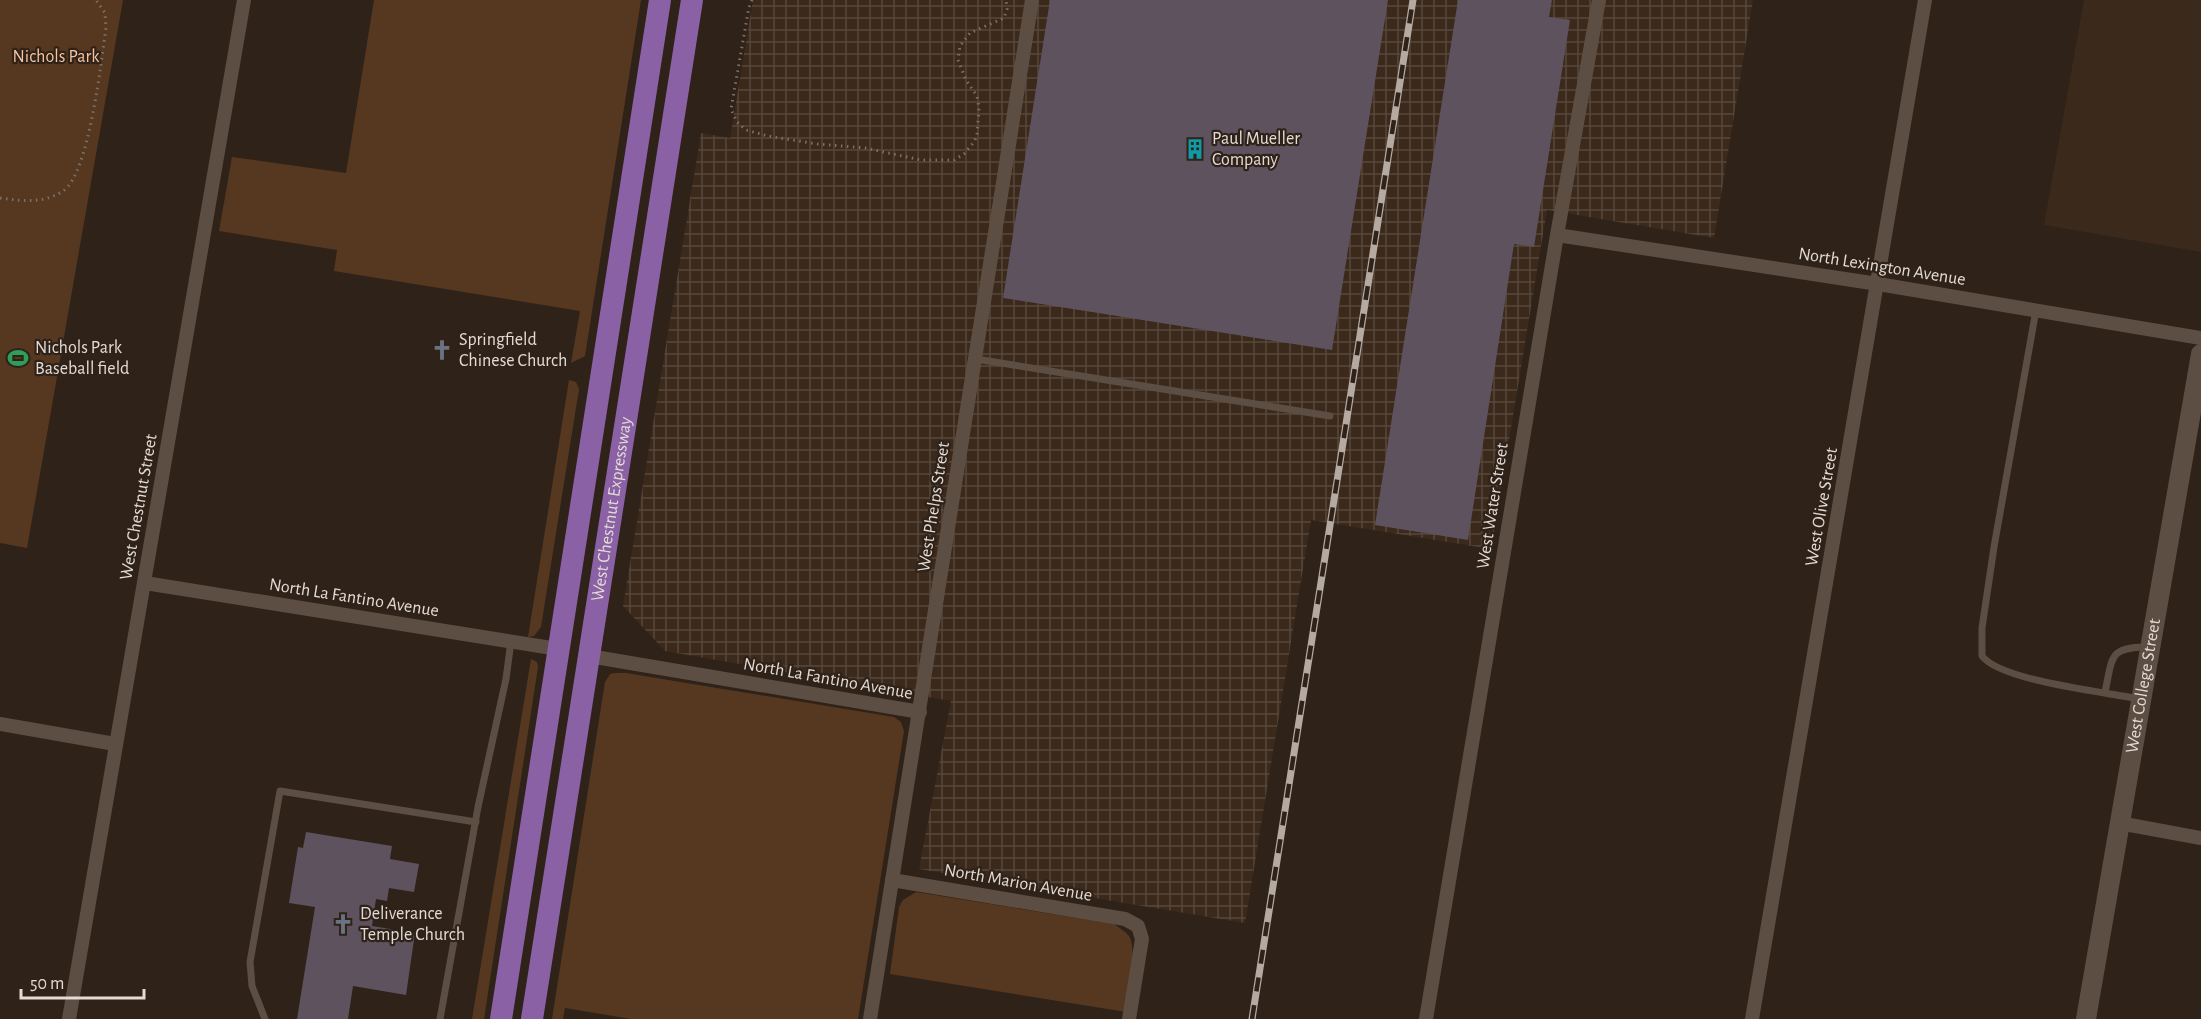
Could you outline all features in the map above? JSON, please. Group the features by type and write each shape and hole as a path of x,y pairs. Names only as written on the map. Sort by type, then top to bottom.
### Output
{"main road":[{"name":"West Chestnut Expressway","path":"501,1019 660,0"},
{"name":"West Chestnut Expressway","path":"532,1019 692,0"},
{"name":"West College Street","path":"2086,1019 2201,354"}],"street":[{"name":"West Chestnut Street","path":"69,1019 244,0"},
{"name":"West Phelps Street","path":"870,1019 1032,0"},
{"name":"West Water Street","path":"1426,1019 1557,235 1599,0"},
{"name":"West Olive Street","path":"1752,1019 1925,0"},
{"name":"North Lexington Avenue","path":"1557,235 1878,284 2201,338"},
{"name":"North La Fantino Avenue","path":"145,583 558,649"},
{"name":"North La Fantino Avenue","path":"589,656 920,712"},
{"path":"0,724 115,744"},
{"path":"2119,823 2201,838"},
{"name":"North Marion Avenue","path":"892,880 1125,919 1138,926 1142,939 1129,1019"}],"lane":[{"path":"2036,310 1994,547 1982,628 1982,656 1989,663 2010,673 2141,699"},
{"path":"976,359 1330,416"},
{"path":"440,1019 476,822 506,680 511,641"},
{"path":"2105,692 2116,654 2124,648 2150,647"},
{"path":"265,1019 252,986 250,962 280,791 476,822"}],"path":[{"path":"0,198 29,201 46,198 64,190 75,176 88,135 106,28 105,13 96,0"},
{"path":"752,0 731,109 737,122 747,130 768,136 817,144 865,148 939,162 958,159 974,142 977,135 979,108 977,96 966,80 958,60 960,46 969,33 1004,18 1006,0"}],"shaded area":[{"path":"753,0 1753,0 1714,238 1547,210 1491,549 1311,520 1245,923 919,869 951,701 665,651 623,606 701,133 730,138"},
{"path":"2084,0 2201,0 2201,252 2044,225"}],"green space":[{"name":"Nichols Park","path":"0,0 123,0 27,548 0,543"},
{"path":"374,0 641,0 585,356 571,363 580,311 334,271 337,250 219,231 232,157 346,173"},
{"path":"569,380 576,382 579,389 541,627 534,636 528,637"},
{"path":"531,659 537,662 538,667 484,1019 472,1019"},
{"path":"610,674 894,717 901,722 904,731 858,1019 631,1019 565,1008 563,1019 552,1019 605,682"},
{"path":"916,892 1114,924 1129,936 1132,943 1133,962 1126,1012 890,974 899,907 903,900"}],"building":[{"name":"Paul Mueller Company","path":"1050,0 1388,0 1332,350 1003,298"},
{"path":"1458,0 1552,0 1549,17 1570,20 1534,247 1514,244 1468,540 1375,525"},
{"name":"Deliverance Temple Church","path":"306,832 392,846 390,859 419,864 414,892 389,888 387,901 376,899 372,926 415,933 406,995 353,986 348,1019 297,1019 315,907 289,903 298,847 303,848"}],"railway":[{"path":"1252,1019 1413,0"}],"place":[{"name":"Paul Mueller Company","path":"1195,149"},
{"name":"Springfield Chinese Church","path":"442,350"},
{"name":"Nichols Park Baseball field","path":"18,358"},
{"name":"Deliverance Temple Church","path":"343,924"}]}
